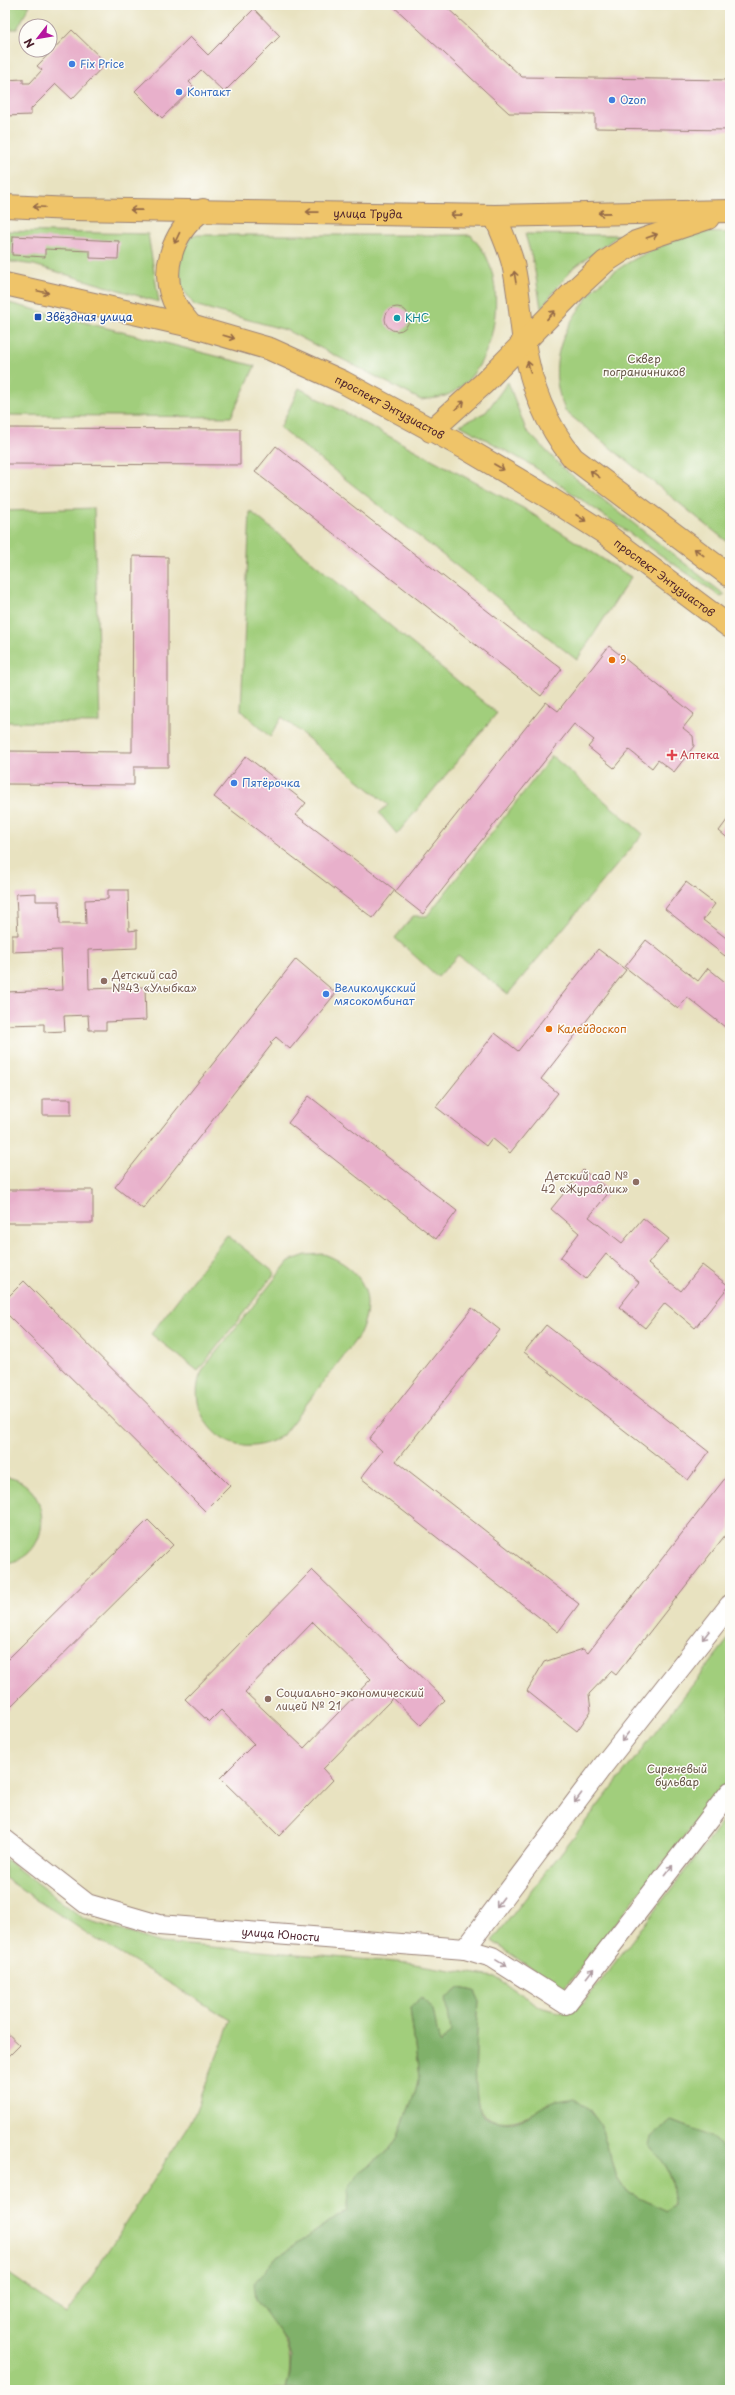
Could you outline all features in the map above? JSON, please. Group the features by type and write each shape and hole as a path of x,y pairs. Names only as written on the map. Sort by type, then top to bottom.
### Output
{"main road":[{"name":"улица Труда","path":"5,206 495,216 729,211"},
{"path":"191,326 177,308 169,287 168,268 172,248 180,230 190,219 203,210"},
{"path":"431,431 524,343 578,287 605,262 636,242 729,211"},
{"path":"495,216 512,263 524,343 534,386 543,414 557,437 573,458 730,576"},
{"name":"проспект Энтузиастов","path":"5,284 191,326 270,349 342,382 507,471 603,532 730,627"}],"street":[{"path":"465,1949 602,1767 730,1605"},
{"name":"улица Юности","path":"5,1840 87,1904 159,1925 465,1949 492,1957 566,2004 730,1792"}],"green space":[{"path":"5,5 30,5 23,18 18,18 17,29 5,29"},
{"path":"5,231 148,234 159,302 34,265 5,261"},
{"name":"Сквер пограничников","path":"698,232 730,233 730,544 566,412 560,397 557,383 556,369 562,341 575,315 595,288 610,275 633,260 659,247"},
{"path":"525,234 619,235 572,269 541,308 534,265"},
{"path":"192,235 471,235 485,254 492,272 495,292 495,313 492,334 485,354 475,372 461,386 445,396 421,400 286,330 194,305 182,288 179,268 183,250"},
{"path":"5,302 255,366 231,417 5,415"},
{"path":"508,382 526,430 564,469 725,595 721,597 533,466 460,425 486,412"},
{"path":"299,388 523,508 631,577 577,660 280,428"},
{"path":"94,508 100,723 5,722 5,511"},
{"path":"250,511 497,713 397,834 379,813 388,805 282,717 270,737 241,710"},
{"path":"552,756 643,834 508,994 458,955 438,977 395,938 413,916 427,916"},
{"path":"227,1235 275,1273 198,1371 151,1334"},
{"path":"324,1254 338,1260 349,1268 364,1286 367,1298 367,1310 364,1323 358,1337 282,1436 264,1444 253,1446 240,1446 227,1442 217,1435 208,1425 198,1402 197,1389 203,1370 289,1261 306,1255"},
{"path":"5,1477 21,1482 33,1492 39,1505 42,1520 39,1535 33,1549 21,1558 5,1563"},
{"name":"Сиреневый бульвар","path":"730,1637 730,1778 563,1990 492,1941"},
{"path":"730,1812 730,2157 711,2137 670,2121 649,2145 662,2160 669,2172 673,2186 674,2206 667,2211 627,2192 617,2177 600,2124 548,2103 535,2112 514,2121 507,2122 492,2119 483,2113 479,2107 475,2085 479,2000 475,1991 460,1988 446,1998 451,2031 439,2045 433,2011 410,2008 419,2077 415,2093 396,2140 385,2153 358,2173 349,2187 348,2210 277,2257 256,2299 279,2331 288,2351 290,2362 286,2390 5,2390 5,2271 67,2314 192,2120 231,2020 94,1938 5,1878 5,1859 84,1919 161,1943 408,1963 495,1977 541,2007 559,2012 584,2003"},
{"path":"460,1988 475,1991 479,2000 476,2042 477,2095 479,2108 483,2115 489,2119 506,2122 518,2121 551,2103 575,2098 589,2109 600,2124 617,2177 627,2192 667,2211 674,2206 673,2186 666,2166 649,2145 651,2137 670,2121 711,2137 730,2157 730,2390 286,2390 290,2374 291,2357 286,2341 256,2299 254,2283 277,2257 348,2210 349,2187 358,2173 385,2153 396,2140 415,2093 419,2077 410,2008 422,1997 433,2011 440,2044 451,2031 446,1998"}],"building":[{"path":"392,5 444,5 522,77 730,80 730,130 595,128 595,114 509,113"},
{"path":"254,9 280,36 224,92 201,70 189,82 194,87 162,118 135,91 190,37 208,55"},
{"name":"Fix Price","path":"72,30 106,63 72,99 56,84 31,109 31,115 5,116 5,80 23,79 23,83 30,83 42,70 37,66 45,58 58,58 58,44"},
{"path":"13,236 119,241 118,259 90,258 90,251 45,249 45,257 12,255"},
{"name":"КНС","path":"397,307 402,308 408,314 408,324 402,330 397,331 392,330 386,324 385,319 386,314 392,308"},
{"path":"5,428 240,429 240,465 5,464"},
{"path":"276,446 562,669 541,696 255,472"},
{"path":"133,556 168,557 168,767 134,767 134,785 5,784 5,751 132,752"},
{"path":"609,646 694,714 683,728 693,736 694,746 674,772 658,760 652,768 629,750 614,768 588,747 594,740 574,724 423,914 395,892 546,702 558,711"},
{"path":"246,756 306,803 296,815 395,890 373,918 214,797"},
{"path":"730,816 730,840 719,831"},
{"path":"686,882 715,904 703,920 730,941 730,950 725,956 665,909"},
{"path":"108,890 128,890 129,931 137,930 137,948 88,950 89,989 145,987 146,1020 106,1022 106,1030 89,1030 88,1015 64,1016 65,1031 44,1032 44,1024 5,1025 5,992 63,990 61,950 12,952 12,935 18,935 16,894 36,893 36,901 59,901 60,924 86,924 85,900 108,899"},
{"path":"646,940 698,981 708,968 730,986 730,1031 687,997 678,1009 625,967"},
{"path":"598,949 626,970 541,1079 558,1093 510,1153 492,1138 486,1146 436,1107 495,1033 518,1051"},
{"path":"296,959 336,993 290,1049 276,1037 270,1043 272,1044 143,1209 115,1187"},
{"path":"309,1096 457,1211 436,1239 288,1123"},
{"path":"43,1099 71,1099 71,1115 43,1115"},
{"path":"583,1170 610,1191 589,1217 622,1243 643,1218 669,1239 648,1264 681,1291 702,1265 729,1286 695,1328 665,1303 645,1328 619,1307 639,1282 606,1254 586,1279 560,1258 579,1233 551,1209"},
{"path":"5,1190 93,1190 93,1223 5,1223"},
{"path":"24,1281 230,1486 205,1511 5,1312 5,1300"},
{"path":"472,1308 500,1330 396,1461 579,1604 558,1632 361,1478 382,1451 369,1439"},
{"path":"546,1325 709,1452 688,1480 524,1352"},
{"path":"730,1472 730,1529 616,1675 611,1671 589,1694 591,1711 577,1731 527,1691 544,1662 583,1649 588,1653"},
{"path":"148,1520 173,1545 5,1712 5,1662"},
{"path":"312,1570 445,1700 421,1725 393,1698 323,1769 333,1780 279,1836 220,1778 254,1744 221,1710 209,1722 185,1699","holes":["313,1622 371,1679 304,1748 245,1692"]},
{"path":"5,2031 20,2045 6,2059 5,2057"}],"place":[{"name":"Fix Price","path":"72,64"},
{"name":"Контакт","path":"179,92"},
{"name":"Ozon","path":"612,100"},
{"name":"Звёздная улица","path":"38,317"},
{"name":"КНС","path":"397,318"},
{"name":"9","path":"612,660"},
{"name":"Аптека","path":"672,755"},
{"name":"Пятёрочка","path":"234,783"},
{"name":"Детский сад №43 «Улыбка»","path":"104,981"},
{"name":"Великолукский мясокомбинат","path":"326,994"},
{"name":"Калейдоскоп","path":"549,1029"},
{"name":"Детский сад № 42 «Журавлик»","path":"636,1182"},
{"name":"Социально-экономический лицей № 21","path":"268,1699"}]}
